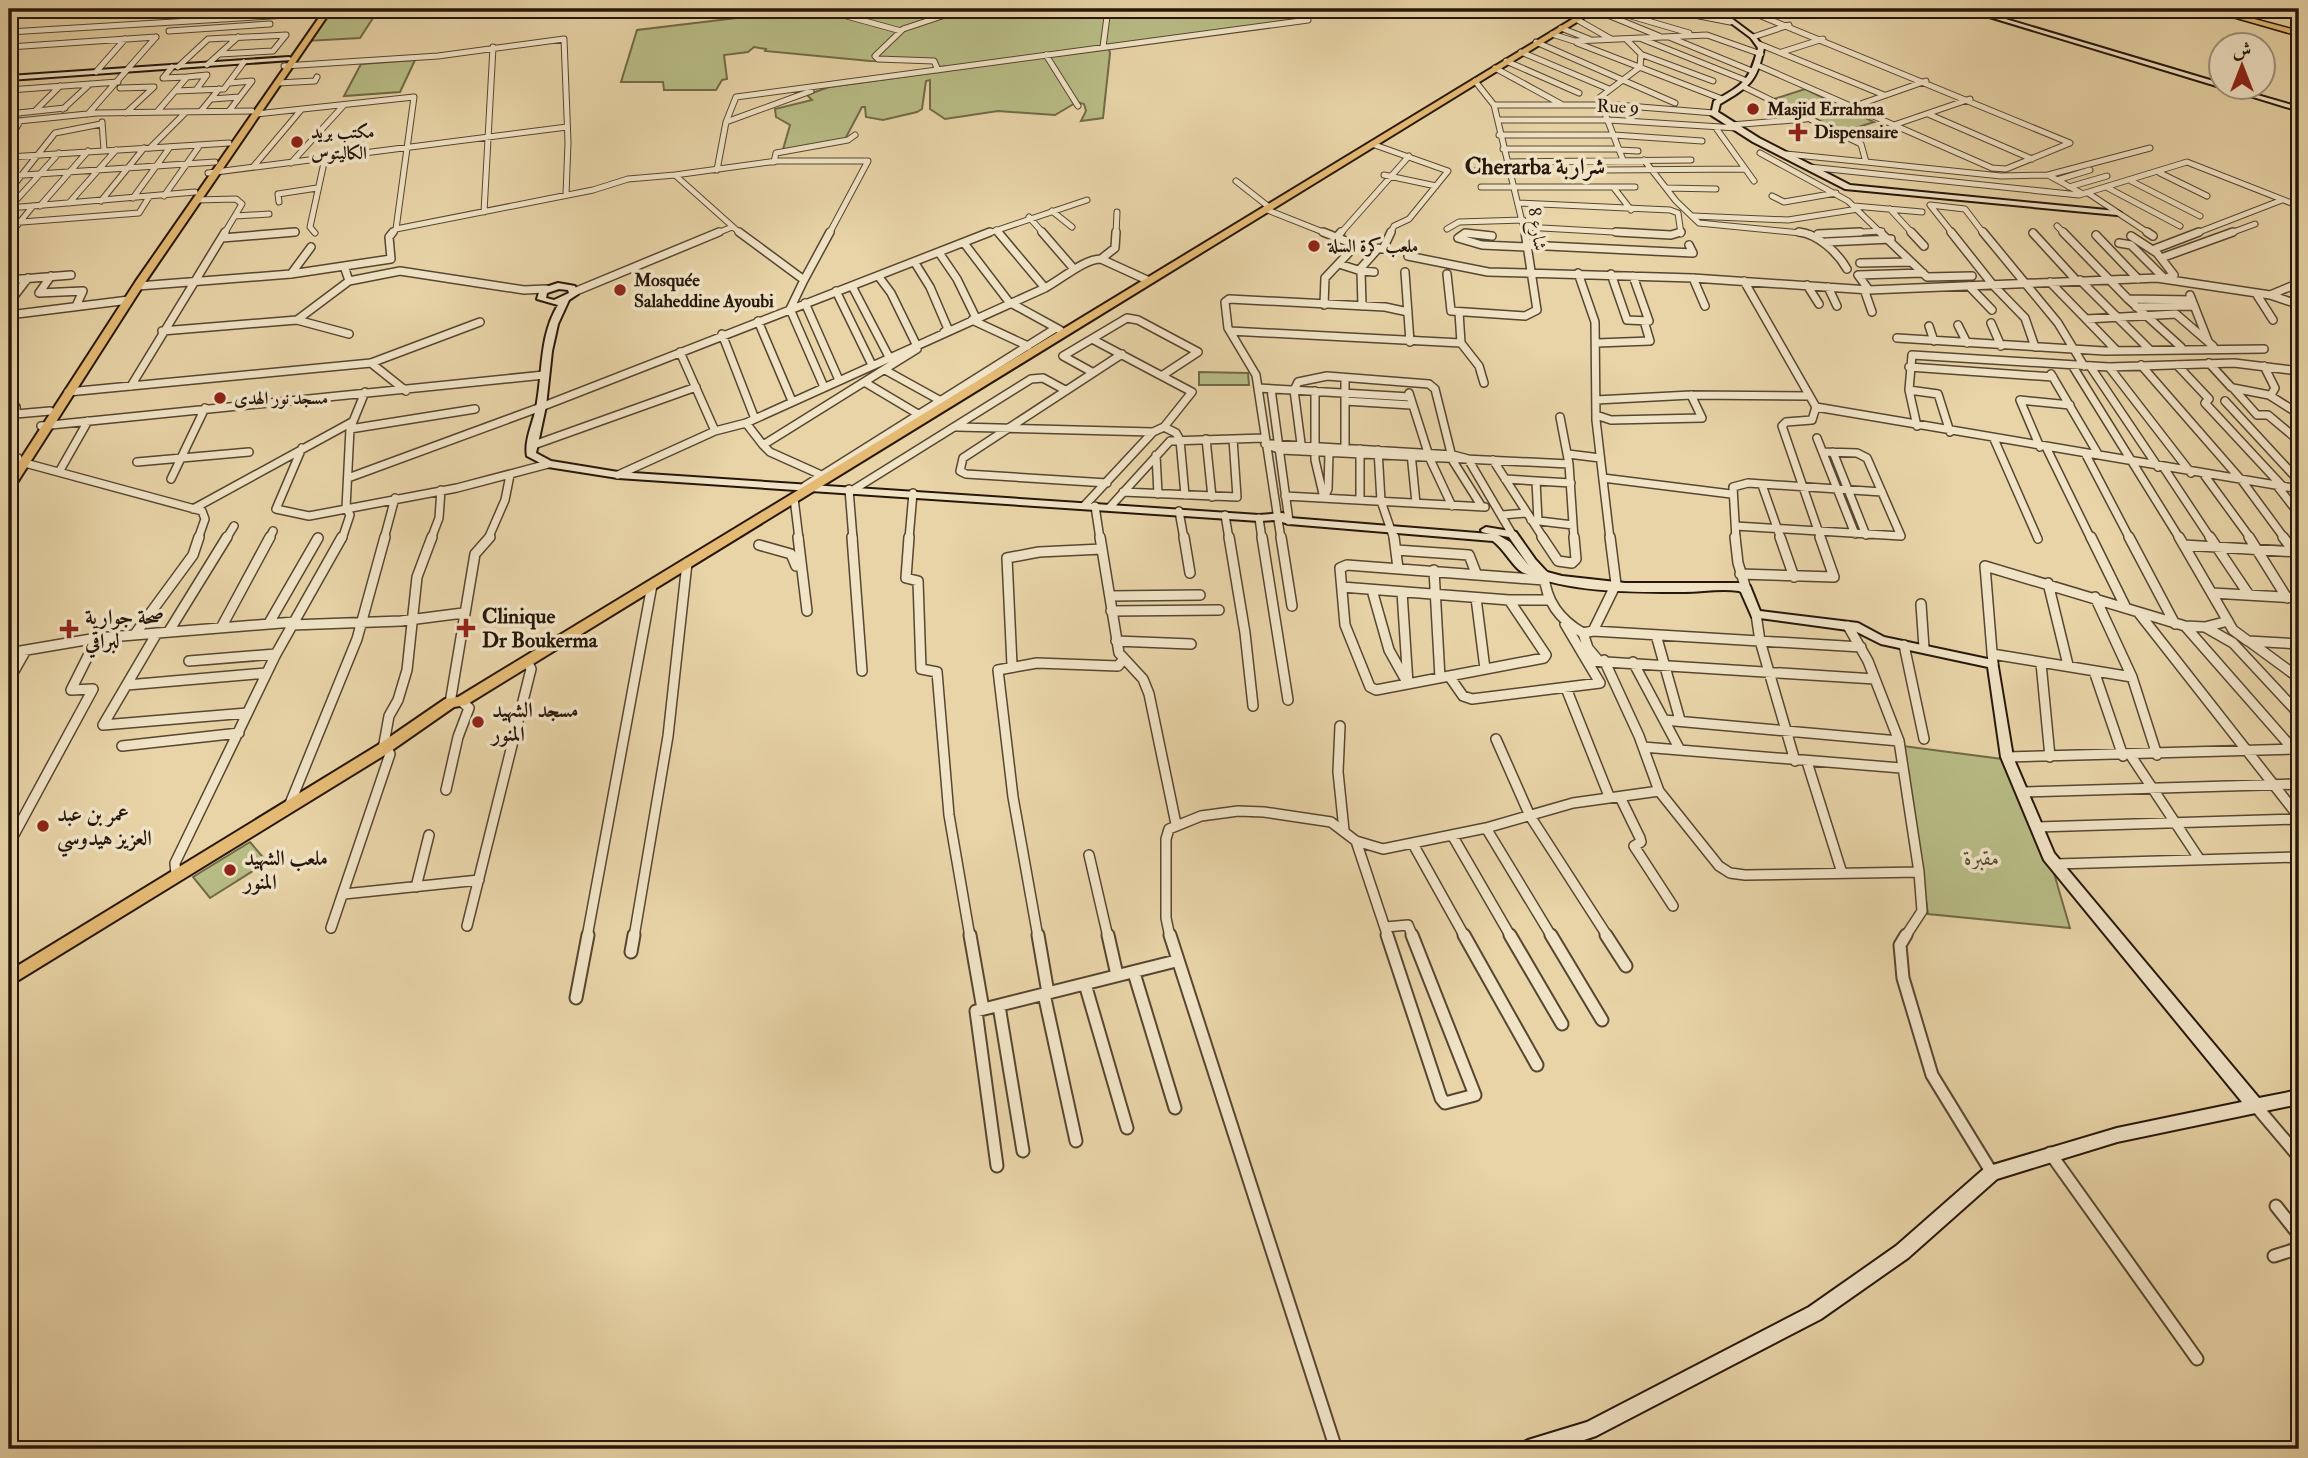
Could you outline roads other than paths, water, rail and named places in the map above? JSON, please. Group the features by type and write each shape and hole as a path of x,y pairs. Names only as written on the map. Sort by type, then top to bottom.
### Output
{"highway":[{"path":"2209,9 2299,33"},
{"path":"2217,9 2299,33"}],"main road":[{"path":"9,979 456,702 794,498 809,486 1060,330 1267,208 1593,9"},
{"path":"213,169 324,10"},
{"path":"43,427 50,411 229,143 278,83 288,64"},
{"path":"9,472 68,393 195,196"},
{"path":"9,486 17,460"}],"street":[{"path":"9,13 17,9"},
{"path":"83,9 79,13 144,9"},
{"path":"938,70 934,61 875,58 901,30 963,9"},
{"path":"1103,47 1108,9"},
{"path":"1593,9 1660,37"},
{"path":"1607,9 1692,34"},
{"path":"1664,9 1730,22"},
{"path":"1715,9 1756,40 1884,95"},
{"path":"1668,37 1852,107 2000,173 2070,142 1823,38 1744,9"},
{"path":"1966,9 2206,81"},
{"path":"9,32 324,10"},
{"path":"842,15 901,30"},
{"path":"1576,19 1628,48"},
{"path":"717,170 726,122 736,97 1308,20"},
{"path":"169,30 270,24"},
{"path":"1756,40 1789,25"},
{"path":"1557,31 1591,40"},
{"path":"1557,31 1574,41 1722,99"},
{"path":"1574,41 1726,34"},
{"path":"196,90 207,75 163,78 208,39 286,35 274,51 220,54"},
{"path":"1710,35 1761,54"},
{"path":"96,72 123,36"},
{"path":"9,50 117,40 123,36 156,37 133,70 88,114"},
{"path":"248,53 262,36"},
{"path":"207,65 238,37"},
{"path":"1640,38 1746,84 1861,144 1866,162"},
{"path":"1782,52 1823,38"},
{"path":"9,78 244,62 288,64 438,56 565,39 566,195"},
{"path":"1625,39 1643,55 1713,81"},
{"path":"1714,113 1714,105 1746,84 1761,54 1756,40"},
{"path":"1536,43 1675,103"},
{"path":"484,212 492,47"},
{"path":"1521,52 1609,89"},
{"path":"1046,55 1077,106"},
{"path":"1623,160 1609,120 1600,105 1600,96 1640,67 1643,55"},
{"path":"201,111 244,62"},
{"path":"1501,65 1579,93"},
{"path":"1501,65 1562,105"},
{"path":"158,112 187,77"},
{"path":"278,83 315,81 317,77"},
{"path":"229,82 252,81 229,111"},
{"name":"شارع 8","path":"1459,312 1525,316 1536,313 1519,203 1499,135 1494,105 1475,81"},
{"path":"1852,107 1926,81"},
{"path":"53,117 90,84"},
{"path":"10,91 90,84 154,86 125,113"},
{"path":"104,150 100,113 119,85"},
{"path":"726,122 829,85"},
{"path":"35,111 60,86"},
{"path":"176,91 219,89"},
{"path":"212,99 239,97"},
{"path":"9,122 100,113 254,113 414,97 396,229 389,237 391,259 291,274 138,286"},
{"path":"1894,125 1970,99"},
{"path":"2275,102 2299,109"},
{"path":"290,163 344,105"},
{"path":"1494,105 1600,105 1714,113 1734,127 1848,187 2117,213"},
{"path":"9,114 65,108"},
{"path":"253,167 301,110"},
{"path":"102,201 127,169 186,112"},
{"path":"1928,114 2032,159"},
{"name":"Rue 9","path":"1497,120 1609,120 1716,128 1808,118"},
{"path":"9,141 20,121"},
{"path":"9,191 60,130 101,124"},
{"path":"9,176 185,165 213,169 253,167 567,127"},
{"path":"1716,128 1754,181"},
{"path":"774,162 776,153 848,140 855,135"},
{"path":"1499,135 1614,135 1702,141"},
{"path":"9,157 229,143"},
{"path":"1236,181 1267,208 1336,238 1376,251 1384,250 1394,226 1409,219 1448,173 1447,169 1372,144"},
{"path":"164,195 200,145"},
{"path":"132,198 170,147"},
{"path":"1776,163 1789,156 2019,174 2031,178 2150,148"},
{"path":"1503,149 1638,151"},
{"path":"69,203 116,150"},
{"path":"9,236 88,151"},
{"path":"9,208 59,153"},
{"path":"1760,153 1836,193 1856,207 1923,273 1930,277 1972,276"},
{"path":"1336,238 1387,176 1409,156"},
{"path":"315,233 310,227 325,159"},
{"path":"1644,160 1676,201 1704,225 1810,233 1841,258 1847,269"},
{"path":"1507,162 1691,160"},
{"path":"396,229 566,195 628,179 774,162 868,161 790,309 824,387"},
{"path":"1810,167 2086,193 2160,173 2187,162 2299,206"},
{"path":"1603,170 1745,169"},
{"path":"2057,180 2090,170"},
{"path":"1469,171 1509,171"},
{"path":"2160,173 2207,196"},
{"path":"675,175 732,227 804,280"},
{"path":"2048,175 2086,193 2153,236"},
{"path":"1387,176 1436,186"},
{"path":"2069,187 2107,176"},
{"path":"2139,179 2184,201"},
{"path":"2131,181 2200,216"},
{"path":"1481,187 1635,187"},
{"path":"279,202 278,194 317,188"},
{"path":"1614,188 1631,209"},
{"path":"1667,188 1716,188"},
{"path":"2108,188 2180,226"},
{"path":"1772,196 1784,202 1836,193"},
{"path":"9,208 164,195 242,201 131,386"},
{"path":"1940,196 1949,207"},
{"path":"9,223 139,213 149,197"},
{"path":"348,478 541,407 722,334 940,254 1029,217 1087,200"},
{"path":"2152,250 2282,200"},
{"path":"80,218 92,201"},
{"path":"1447,229 1459,222 1681,234 1678,213 1519,203"},
{"path":"2035,347 2025,318 1993,285 1930,205 1965,209 2022,283 2058,323 2074,350 2220,548 2249,595"},
{"path":"1693,216 1788,220 1856,207 1922,212"},
{"path":"1890,209 1924,246"},
{"path":"1052,211 1072,227"},
{"path":"1910,211 1920,222"},
{"path":"1101,259 1115,248 1117,212"},
{"path":"235,216 269,214"},
{"path":"1029,217 1074,269"},
{"path":"2161,258 2255,224"},
{"path":"2057,226 2106,279 2181,347"},
{"path":"297,320 349,281 400,271 543,293 592,282 732,227"},
{"path":"996,230 1045,288"},
{"path":"1818,234 1882,231"},
{"path":"222,238 295,232"},
{"path":"1492,236 1465,233 1458,238 1482,245 1693,253 1689,245"},
{"path":"2033,233 2150,350"},
{"path":"2096,235 2138,279"},
{"path":"1408,256 1446,263 1457,268 1693,278 1866,289 2163,278 2174,275 2161,258 2131,236"},
{"path":"1826,242 1891,239"},
{"path":"964,243 1009,302 1060,330"},
{"path":"2119,243 2131,245 2163,278 2186,284 2270,295 2298,306"},
{"path":"1324,305 1322,289 1325,278 1356,245"},
{"path":"291,274 311,247"},
{"path":"1362,306 1360,270 1376,251"},
{"path":"940,254 957,279 974,319 1028,346"},
{"path":"618,475 715,431 746,423 948,329 1045,288 1072,274 1074,269 1090,259 1101,259 1147,280"},
{"path":"1860,263 1911,262"},
{"path":"915,263 930,287 948,329"},
{"path":"1339,264 1374,272"},
{"path":"344,266 349,281"},
{"path":"1405,272 1410,341"},
{"path":"1578,273 1595,322 1596,415 1616,584 1593,631"},
{"path":"1872,312 1866,289 1857,275 1923,273"},
{"path":"1447,274 1450,310 1459,312 1461,343 1479,366 1484,383"},
{"path":"1611,274 1627,320 1650,320 1633,276"},
{"path":"9,280 71,275"},
{"path":"51,276 39,293 83,290 76,306"},
{"path":"879,276 891,293 916,344"},
{"path":"1943,277 1952,286"},
{"path":"9,303 28,278"},
{"path":"1693,278 1704,306"},
{"path":"1744,281 1807,396 1816,407 2044,448 2098,454 2205,476 2299,489"},
{"path":"2050,282 2116,350"},
{"path":"2270,295 2299,283"},
{"path":"2186,284 2211,345"},
{"path":"1807,285 1819,304"},
{"path":"852,286 889,357"},
{"path":"1969,286 1992,310"},
{"path":"1828,287 1838,306"},
{"path":"570,289 555,314 541,407 531,446 531,454 548,464 618,475 1513,534"},
{"path":"1304,303 1322,289"},
{"path":"836,291 872,365"},
{"path":"543,293 555,314"},
{"path":"2257,295 2273,320"},
{"path":"1285,518 1265,441 1256,374 1230,331 1225,302 1229,299 1362,306 1408,312"},
{"path":"2128,299 2193,303"},
{"path":"9,314 126,300"},
{"path":"550,303 565,300"},
{"path":"805,303 839,380"},
{"path":"2136,307 2193,303"},
{"path":"2086,319 2176,314 2211,345"},
{"path":"1092,372 1063,356 1127,318 1132,318 1198,352 1164,375"},
{"path":"162,331 297,320 349,334"},
{"path":"758,321 792,401"},
{"path":"1597,343 1650,341 1644,321"},
{"path":"68,393 370,363 480,322"},
{"path":"1991,323 2001,346"},
{"path":"1958,324 1967,343"},
{"path":"1928,326 1934,341"},
{"path":"763,444 866,383 948,329"},
{"path":"809,486 819,474 1028,346 1060,330"},
{"path":"1230,331 1461,343"},
{"path":"722,334 755,419"},
{"path":"1897,338 2107,351 2199,348 2211,345 2264,349"},
{"path":"1090,506 1107,483 1153,432 1164,427 1192,392 1092,339"},
{"path":"1911,339 1919,355"},
{"path":"1945,341 1954,357"},
{"path":"1984,345 1991,360"},
{"path":"2015,347 2025,363"},
{"path":"2199,348 2231,387"},
{"path":"2168,349 2208,399 2205,403 2281,488 2299,514"},
{"path":"2107,351 2120,366"},
{"path":"2138,351 2153,365"},
{"path":"680,352 715,431"},
{"path":"1107,483 960,471 963,458 1122,354"},
{"path":"1917,426 1909,390 1909,358 1919,355 2109,367 2212,362 2298,372"},
{"path":"370,363 407,391"},
{"path":"2045,365 2098,454"},
{"path":"2072,365 2134,462 2233,630 2299,678"},
{"path":"2141,365 2244,482 2298,554"},
{"path":"2264,366 2275,388 2271,395"},
{"path":"1909,367 2053,377"},
{"path":"2109,367 2191,473"},
{"path":"885,370 940,401"},
{"path":"43,427 205,408 365,392 407,391 544,375"},
{"path":"851,489 1036,377 1065,390"},
{"path":"1302,448 1294,390 1298,382 1313,377 1429,384 1435,389 1453,458 1482,507"},
{"path":"1345,378 1345,450"},
{"path":"1403,382 1429,456 1452,506"},
{"path":"866,383 918,414"},
{"path":"531,446 696,387"},
{"path":"1258,388 1411,401"},
{"path":"2299,414 2271,395 2233,388 2257,415 2274,419 2299,441"},
{"path":"1271,389 1281,447 1292,606"},
{"path":"1909,390 1938,394 1950,432"},
{"path":"1315,391 1315,448 1319,488 1324,498"},
{"path":"176,875 176,863 266,673 340,544 350,515 346,508 351,425 365,392"},
{"path":"1595,400 1692,395 1807,396"},
{"path":"1596,415 1611,420 1702,418 1692,395"},
{"path":"2070,405 2020,400 2126,608"},
{"path":"2225,401 2299,481"},
{"path":"9,405 16,407 16,414"},
{"path":"1740,574 1833,577 1782,426 1786,422 1812,420 1816,407"},
{"path":"171,479 205,408"},
{"path":"193,509 234,482 351,425 475,409"},
{"path":"9,420 16,414 50,411"},
{"path":"1493,460 1558,561 1563,564 1572,563 1576,559 1571,483 1560,417"},
{"path":"59,472 88,421"},
{"path":"746,423 770,452 819,474"},
{"path":"957,427 1153,432"},
{"path":"1164,427 1177,433 1180,440 1185,495"},
{"path":"1817,438 1828,452 1848,490 1866,535"},
{"path":"1206,439 1212,497"},
{"path":"1123,492 1212,497 1239,495 1233,439"},
{"path":"1110,507 1166,443 1180,440 1233,439 1265,441 1281,447 1569,464"},
{"path":"1994,439 2038,539"},
{"path":"302,448 276,509 290,515 309,516 441,490 548,464"},
{"path":"1315,448 1329,453 1345,450"},
{"path":"1360,451 1360,500"},
{"path":"137,462 249,452"},
{"path":"1378,452 1381,501 1392,526 1398,568"},
{"path":"1828,452 1838,489 1856,534"},
{"path":"1736,526 1902,535 1866,457 1828,452"},
{"path":"1324,498 1328,489 1329,453"},
{"path":"2085,453 2175,624"},
{"path":"1567,454 1600,458"},
{"path":"1156,455 1158,494"},
{"path":"1411,455 1416,503"},
{"path":"1468,459 1513,534 1544,578 1543,591 1583,656 1597,661 1875,679"},
{"path":"17,460 202,511 205,519 192,555 135,634"},
{"path":"446,790 458,737 469,708 456,702 463,613 475,554 491,535 505,500 510,475"},
{"path":"2205,476 2259,550 2287,598"},
{"path":"1603,478 1731,494"},
{"path":"1505,479 1571,483"},
{"path":"1532,518 1536,481"},
{"path":"1795,761 1760,642 1756,614 1740,574 1731,494 1733,487 1739,484 1882,492"},
{"path":"1762,485 1794,577"},
{"path":"851,489 862,671"},
{"path":"331,928 390,754 384,748 389,716 398,700 407,670 417,576 439,518 441,490"},
{"path":"913,493 906,578 918,581 920,669 937,672 949,815 983,1009"},
{"path":"1285,496 1482,507 1573,525"},
{"path":"288,808 349,660 395,498"},
{"path":"794,498 807,611"},
{"path":"1090,506 1102,549 1116,641 1123,660 1143,679 1149,694 1176,824"},
{"path":"1180,511 1190,573"},
{"path":"1225,515 1245,633 1253,706"},
{"path":"1259,518 1288,700"},
{"path":"169,631 234,526"},
{"path":"1392,526 1494,538 1506,545 1523,568 1544,578"},
{"path":"222,626 273,531"},
{"path":"269,623 318,538"},
{"path":"759,545 793,555 797,570 801,572"},
{"path":"2184,545 2298,554"},
{"path":"1012,665 1007,558 1039,552 1102,549"},
{"path":"1396,550 1469,555 1476,573"},
{"path":"631,951 668,736 687,563"},
{"path":"1509,600 1546,655 1544,658 1376,690 1370,688 1345,625 1340,568 1347,565 1434,570 1685,588 1732,584 1746,589"},
{"path":"2228,621 2205,627 2175,624 2095,597 1985,566 1992,659 2007,757 2049,856 2299,1157"},
{"path":"1434,570 1444,677 1463,696 1472,699 1600,683 1597,661"},
{"path":"2048,583 2068,666"},
{"path":"576,998 652,585"},
{"path":"1342,587 1476,598 1549,600"},
{"path":"1372,590 1381,633 1394,666 1408,684"},
{"path":"1402,592 1408,684"},
{"path":"2212,593 2299,598"},
{"path":"1110,597 1200,596"},
{"path":"2095,597 2132,677 2157,755"},
{"path":"1476,598 1485,669"},
{"path":"1922,604 1924,648"},
{"path":"1111,611 1219,610"},
{"path":"2138,612 2299,818"},
{"path":"9,653 97,638 222,626 359,623 463,613"},
{"path":"1756,614 1863,629 1876,639 1904,645 2132,677"},
{"path":"1565,624 1583,633 1593,631 1861,647"},
{"path":"1848,626 1861,647 1899,741 1919,872 1922,911 1900,945 1903,978 1933,1075 1992,1172"},
{"path":"2185,626 2296,750"},
{"path":"2205,627 2233,643 2299,714"},
{"path":"157,633 103,725 247,713"},
{"path":"1583,633 1588,648 1643,747 1659,791 1719,866 1731,873 1919,872"},
{"path":"1656,635 1680,720"},
{"path":"10,840 93,689 71,690 97,638"},
{"path":"1116,641 1191,644"},
{"path":"2233,643 2248,641 2297,645"},
{"path":"1904,645 1924,739"},
{"path":"9,680 26,650"},
{"path":"189,661 276,654"},
{"path":"1076,1141 1046,993 1013,797 998,670 1012,665 1047,662 1087,668 1118,666 1123,660"},
{"path":"467,926 531,669 527,661"},
{"path":"1633,662 1680,750"},
{"path":"2041,663 2050,757"},
{"path":"2094,671 2127,756 2153,788 2200,860"},
{"path":"127,685 266,673"},
{"path":"1566,688 1614,796 1640,838 1641,842 1634,846 1673,906"},
{"path":"1664,720 1899,741"},
{"path":"1340,726 1342,746 1338,765 1345,810 1344,830"},
{"path":"122,746 239,733"},
{"path":"1496,738 1530,816 1626,966"},
{"path":"1643,747 1901,768"},
{"path":"2007,757 2296,750"},
{"path":"1807,762 1842,873"},
{"path":"2023,792 2299,784"},
{"path":"1336,1449 1176,961 1166,918 1166,839 1169,829 1201,816 1238,811 1264,812 1331,822 1356,841 1383,849 1486,828 1614,796 1659,791"},
{"path":"2037,827 2299,818"},
{"path":"1486,828 1602,1020"},
{"path":"416,887 429,835"},
{"path":"1452,835 1562,1024"},
{"path":"1356,841 1441,1098 1445,1103 1475,1095 1408,925 1386,927"},
{"path":"1413,844 1537,1065"},
{"path":"1089,855 1116,975"},
{"path":"2056,864 2299,857"},
{"path":"344,894 479,880"},
{"path":"997,1166 975,1012 1176,961"},
{"path":"1134,973 1175,1108"},
{"path":"1085,984 1127,1128"},
{"path":"999,1006 1023,1151"},
{"path":"1528,1449 1590,1430 1815,1313 1902,1252 1992,1172 2050,1153 2299,1097"},
{"path":"2050,1153 2197,1359"},
{"path":"2276,1206 2299,1235"},
{"path":"2274,1256 2299,1248"}],"place":[{"name":"Masjid Errahma","path":"1753,109"},
{"name":"Dispensaire","path":"1798,132"},
{"name":"مكتب بريد الكاليتوس","path":"297,142"},
{"name":"ملعب كرة السلة","path":"1314,246"},
{"name":"Mosquée Salaheddine Ayoubi","path":"620,290"},
{"name":"مسجد نور الهدى","path":"220,398"},
{"name":"Clinique Dr Boukerma","path":"466,628"},
{"name":"صحة جوارية لبراقي","path":"69,629"},
{"name":"مسجد الشهيد المنور","path":"478,722"},
{"name":"عمر بن عبد العزيز هيدوسي","path":"43,826"},
{"name":"ملعب الشهيد المنور","path":"230,870"}],"district":[{"name":"Cherarba شراربة","path":"1535,166"}],"park label":[{"name":"مقبرة","path":"1982,858"}]}
